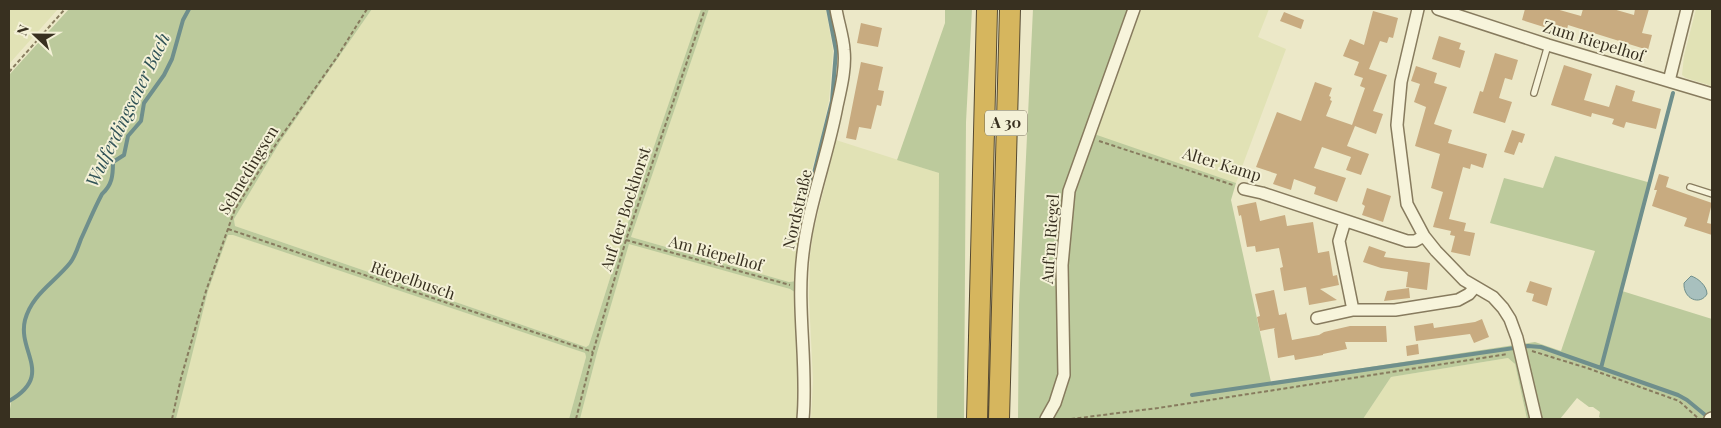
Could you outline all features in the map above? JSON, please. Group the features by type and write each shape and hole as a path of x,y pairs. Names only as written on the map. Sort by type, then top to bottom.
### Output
{"highway":[{"name":"A 30","path":"977,419 987,9"},
{"name":"A 30","path":"999,419 1010,9"}],"street":[{"name":"Nordstraße","path":"803,419 805,393 801,288 802,255 806,227 833,130 842,83 844,50 836,9"},
{"name":"Auf'm Riegel","path":"1046,419 1055,402 1064,375 1062,265 1069,191 1134,9"},
{"path":"1418,9 1401,82 1397,125 1407,204 1424,236 1436,251 1464,280 1493,297 1510,319 1536,419"},
{"name":"Zum Riepelhof","path":"1438,9 1548,45 1712,94"},
{"path":"1669,80 1687,9"},
{"name":"Alter Kamp","path":"1244,189 1262,193 1407,241 1415,241 1424,236"},
{"path":"1345,221 1339,241 1353,310"},
{"path":"1316,318 1353,310 1395,310 1458,300 1469,294 1475,287"}],"lane":[{"path":"1534,93 1548,45"},
{"path":"1690,187 1712,194"}],"path":[{"path":"9,72 65,9"},
{"name":"Schnedingsen","path":"172,419 181,378 206,291 235,209 278,141 337,57 367,9"},
{"name":"Auf der Bockhorst","path":"576,419 592,352 626,240 705,9"},
{"name":"Alter Kamp","path":"1088,138 1244,189"},
{"name":"Riepelbusch","path":"227,229 592,352"},
{"name":"Am Riepelhof","path":"626,240 801,288"},
{"path":"1071,419 1158,408 1529,351 1540,353 1679,401 1700,419"}],"green space":[{"path":"9,9 58,9 9,64"},
{"path":"69,9 372,9 280,142 234,219 235,226 586,347 589,345 622,240 701,9 709,9 631,237 789,282 796,281 796,293 790,289 629,244 580,419 569,419 586,357 585,353 233,235 228,235 208,291 176,419 9,419 11,399 9,401 9,75"},
{"path":"372,9 701,9 622,240 589,345 586,347 235,226 234,219 280,142"},
{"path":"709,9 826,9 833,51 829,100 806,190 798,188 797,193 809,197 800,229 796,281 789,282 631,237"},
{"path":"945,9 972,9 966,122 964,419 937,419 939,173 897,160 945,23"},
{"path":"1033,9 1139,9 1094,134 1236,183 1231,200 1271,382 1535,342 1561,351 1595,251 1490,223 1504,178 1543,188 1555,156 1651,183 1622,291 1712,319 1712,419 1602,419 1599,417 1600,412 1577,398 1560,419 1527,419 1515,364 1508,358 1391,377 1363,419 1018,419 1019,305"},
{"path":"1139,9 1269,9 1258,37 1286,49 1236,183 1094,135"},
{"path":"1696,9 1712,9 1712,86 1682,75 1684,56"},
{"path":"836,140 939,173 937,419 811,419 813,381 809,298 810,256 813,233"},
{"path":"228,234 585,353 586,357 569,419 176,419 208,291"},
{"path":"629,243 790,289 796,293 798,419 580,419"},
{"path":"1508,358 1515,364 1527,419 1363,419 1391,377"}],"water":[{"path":"1691,276 1704,285 1707,294 1700,300 1689,297 1684,289 1684,283"}],"building":[{"path":"1525,9 1556,9 1581,16 1583,9 1613,9 1634,15 1635,9 1649,9 1642,33 1652,35 1648,50 1568,25 1566,34 1522,20"},
{"path":"1373,11 1398,18 1393,38 1389,37 1387,43 1380,41 1369,69 1387,75 1373,111 1383,114 1376,134 1355,126 1347,146 1369,154 1361,175 1346,170 1351,157 1322,147 1314,168 1346,178 1337,202 1314,194 1316,187 1294,179 1291,190 1273,184 1277,174 1256,167 1277,112 1301,121 1315,82 1332,88 1329,96 1332,101 1326,116 1352,125 1365,88 1360,86 1363,78 1354,75 1359,62 1343,56 1350,39 1364,45"},
{"path":"1284,12 1304,20 1301,29 1280,21"},
{"path":"861,23 882,28 878,47 857,43"},
{"path":"1439,36 1461,43 1459,49 1465,51 1460,68 1432,59"},
{"path":"1495,53 1518,60 1512,80 1505,78 1499,98 1512,102 1505,123 1473,113 1480,91 1483,92"},
{"path":"861,62 883,67 878,90 884,91 881,106 877,105 871,129 859,127 856,140 846,138"},
{"path":"1564,65 1592,74 1584,100 1609,107 1616,85 1635,91 1632,101 1661,109 1656,129 1626,122 1624,128 1612,124 1614,119 1592,113 1591,117 1551,105"},
{"path":"1416,66 1437,73 1434,83 1447,87 1434,124 1452,130 1448,143 1487,154 1483,168 1471,164 1470,169 1463,167 1449,219 1466,223 1464,231 1475,233 1470,256 1451,252 1455,236 1450,235 1451,231 1433,227 1443,192 1431,188 1440,154 1415,146 1426,107 1414,102 1420,84 1411,81"},
{"path":"1512,130 1525,134 1522,143 1519,142 1514,155 1504,152"},
{"path":"1659,174 1669,177 1666,187 1712,203 1707,223 1712,224 1712,235 1684,226 1687,218 1652,206"},
{"path":"1367,188 1391,196 1383,222 1362,215 1365,206 1362,204"},
{"path":"1256,202 1260,221 1285,215 1287,226 1313,222 1318,253 1329,251 1333,276 1337,275 1339,285 1320,289 1337,300 1309,305 1306,287 1284,291 1280,268 1283,267 1279,248 1256,252 1255,246 1247,247 1241,215 1239,216 1237,206"},
{"path":"1369,246 1386,252 1384,257 1430,263 1427,290 1406,287 1408,272 1381,268 1363,262"},
{"path":"1530,281 1552,288 1547,306 1532,301 1534,294 1526,292"},
{"path":"1409,288 1410,298 1384,301 1387,291"},
{"path":"1274,290 1279,315 1286,312 1292,340 1350,326 1386,326 1387,342 1345,342 1347,349 1323,355 1295,360 1294,355 1278,358 1275,328 1260,331 1257,317 1260,316 1255,294"},
{"path":"1482,319 1489,337 1474,343 1470,334 1416,341 1414,326 1433,323 1434,328 1475,322"},
{"path":"1418,344 1419,354 1407,356 1406,346"}],"waterway":[{"name":"Wulferdingsener Bach","path":"9,401 23,391 30,382 31,363 24,332 28,311 38,296 64,270 73,258 99,200 110,184 113,162 124,155 128,136 141,121 144,103 164,75 172,59 183,20 189,9"},
{"path":"810,189 832,101 836,51 828,9"},
{"path":"1601,368 1673,93"},
{"path":"1192,395 1528,346 1541,347 1678,395 1704,414"}]}
